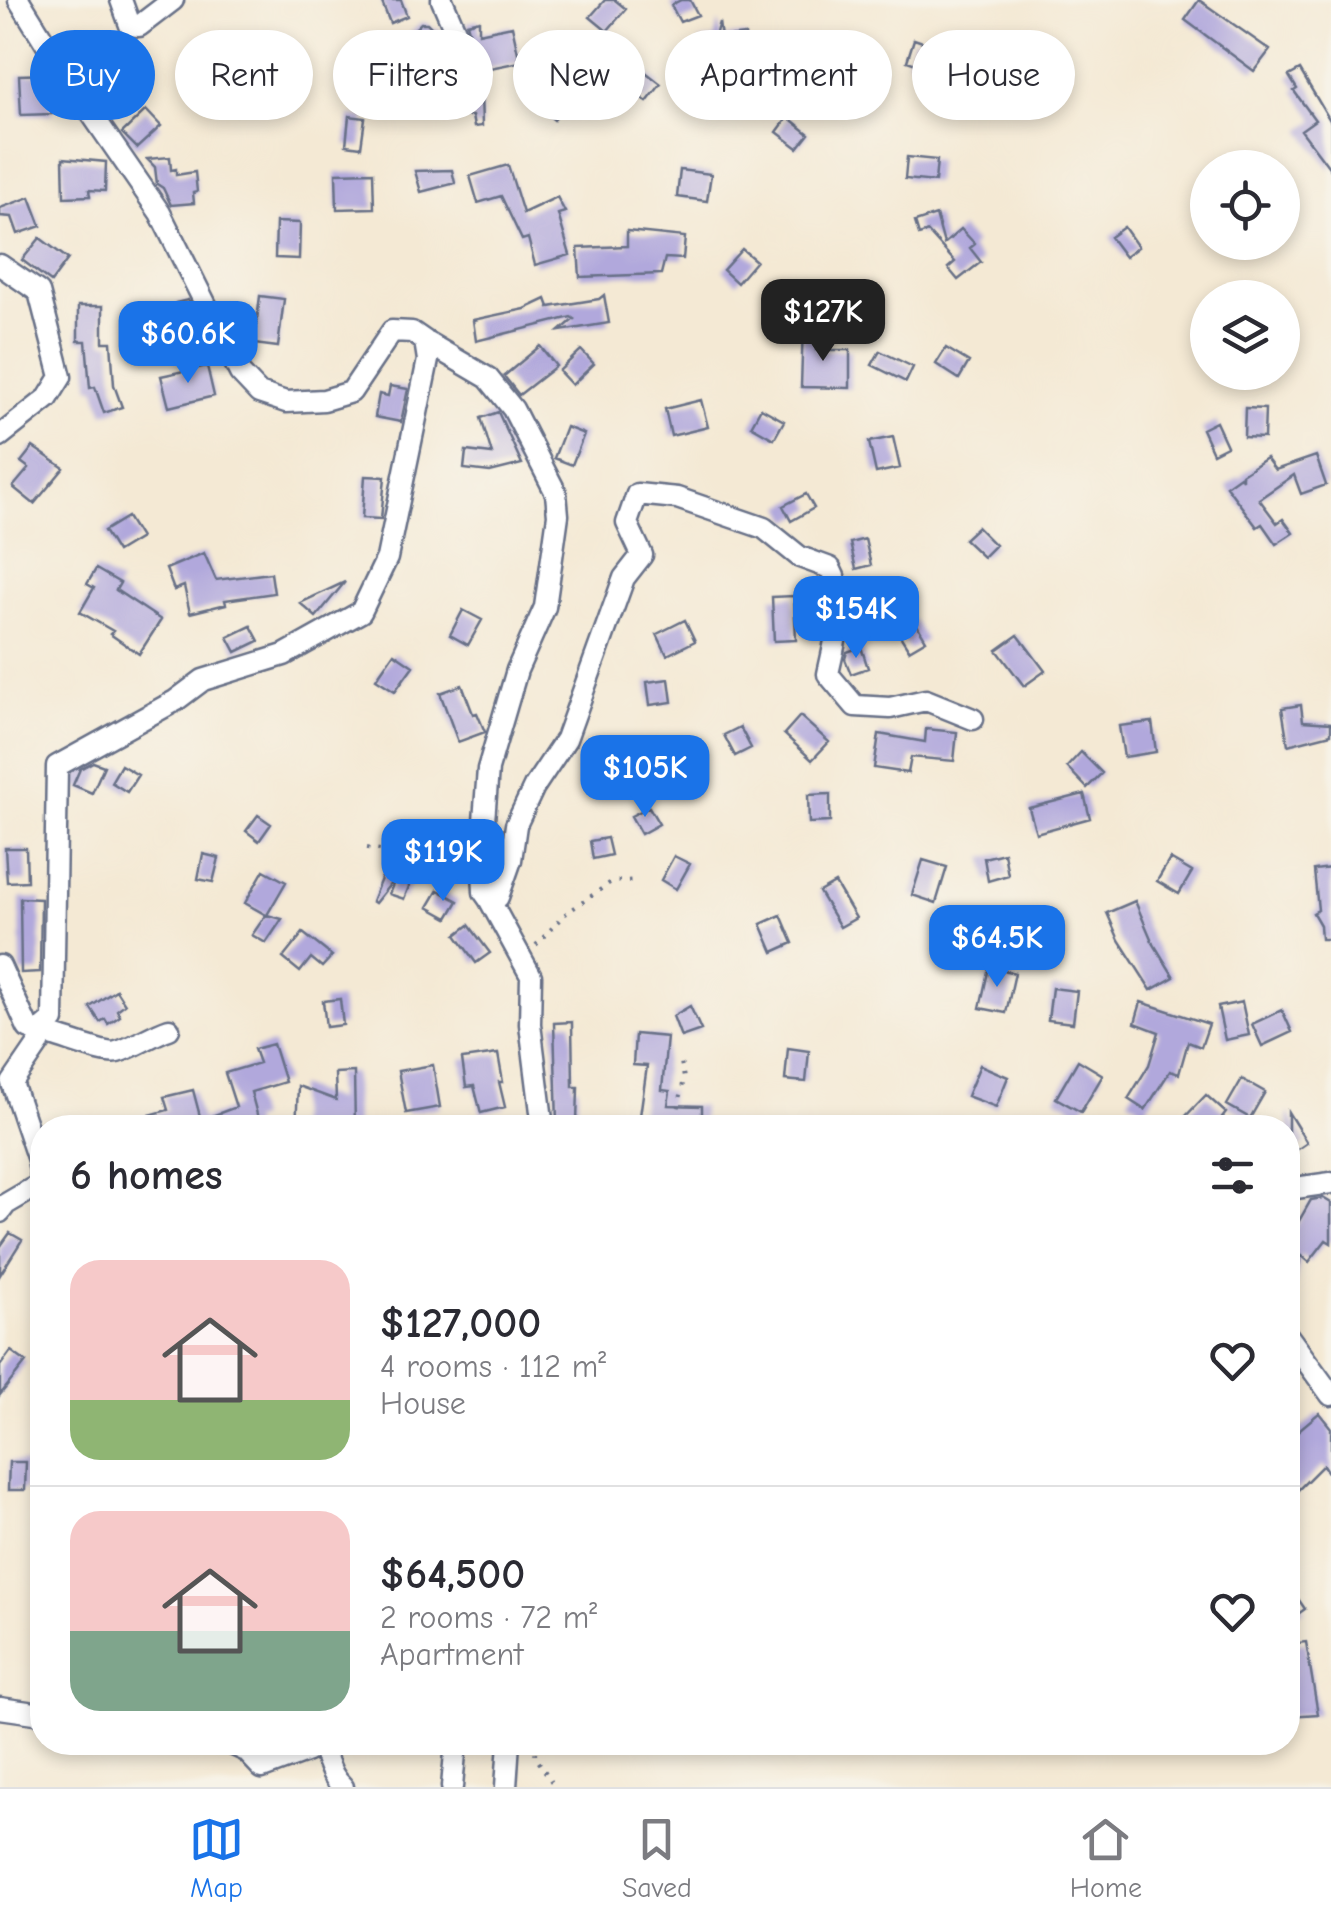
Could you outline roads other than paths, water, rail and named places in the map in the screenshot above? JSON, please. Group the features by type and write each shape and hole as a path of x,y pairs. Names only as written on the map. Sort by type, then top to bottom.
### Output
{"street":[{"path":"20,0 71,84 160,213 240,373 259,392 286,402 324,400 351,392 392,331 412,332 488,378 513,409 556,493 558,515 545,607 517,670 488,769 482,847 484,892 532,976 530,1024 541,1115"},
{"path":"121,0 130,24 139,26 174,0"},
{"path":"442,0 455,30"},
{"path":"0,265 39,292 60,377 48,398 0,436"},
{"path":"39,1032 53,1020 58,766 175,701 203,680 284,655 361,612 387,558 428,360 425,341"},
{"path":"489,899 498,897 512,860 516,825 534,788 566,739 624,578 642,555 627,524 637,494 676,498 764,528 800,557 830,568 838,582 839,620 828,674 854,706 890,708 926,700 973,718"},
{"path":"0,966 28,1028 76,1040 104,1054 170,1030"},
{"path":"30,1136 12,1083 40,1042 39,1032"},
{"path":"1300,1188 1331,1183"},
{"path":"0,1212 30,1190"},
{"path":"1300,1352 1331,1395"},
{"path":"0,1708 30,1712"},
{"path":"249,1755 262,1768 295,1755"},
{"path":"325,1755 331,1776 342,1787"},
{"path":"452,1787 455,1755"},
{"path":"506,1787 508,1755"}]}
